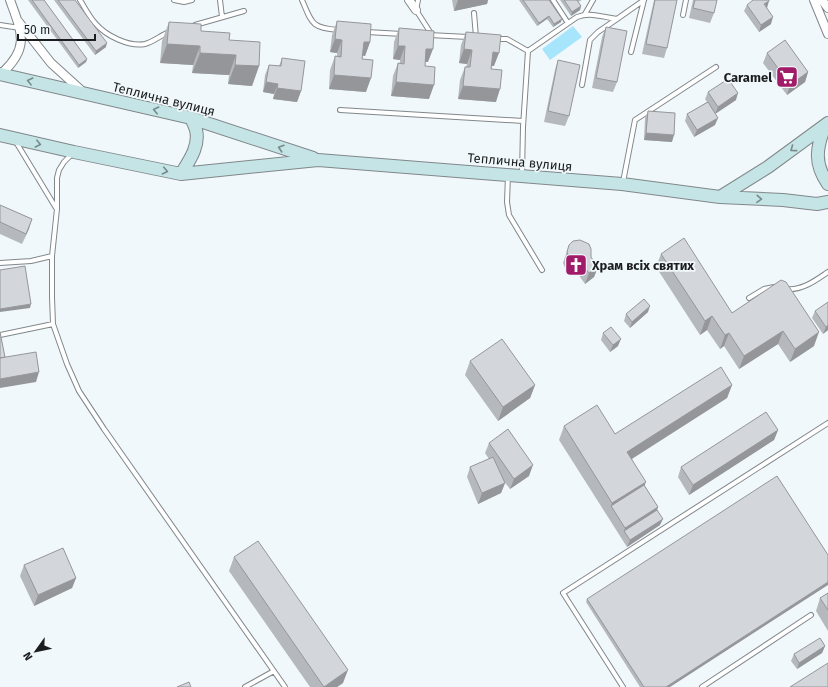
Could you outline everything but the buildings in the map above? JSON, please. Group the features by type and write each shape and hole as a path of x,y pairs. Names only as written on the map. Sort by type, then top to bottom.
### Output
{"main road":[{"name":"Теплична вулиця","path":"0,74 191,118 318,160"},
{"path":"181,174 191,159 196,146 196,131 191,118"},
{"path":"827,125 819,142 818,159 822,176 828,184"},
{"path":"720,197 768,167 827,125"},
{"name":"Теплична вулиця","path":"0,135 181,174 318,160 622,184 720,197 783,200 817,204 828,202"}],"street":[{"path":"0,74 13,62 17,56 21,42 19,24 10,0"},
{"path":"409,0 416,10"},
{"path":"814,0 828,34"},
{"path":"822,0 828,8"},
{"path":"19,24 51,63 86,95"}],"lane":[{"path":"80,0 95,24 107,33 136,45 147,43 173,31"},
{"path":"174,0 184,2 192,0"},
{"path":"220,0 222,17"},
{"path":"302,0 312,21 317,26 324,29 344,30"},
{"path":"418,0 416,10 432,36"},
{"path":"553,0 568,23"},
{"path":"585,14 593,0"},
{"path":"582,85 590,40 598,32 644,0"},
{"path":"631,52 644,0"},
{"path":"683,16 686,0"},
{"path":"187,27 244,11"},
{"path":"474,13 476,38"},
{"path":"528,50 568,23 585,14 617,20"},
{"path":"0,26 19,24"},
{"path":"359,31 404,34"},
{"path":"425,35 484,38"},
{"path":"492,38 507,39 528,50"},
{"path":"522,176 528,50"},
{"path":"622,184 635,120 716,67"},
{"path":"340,110 524,121"},
{"path":"14,139 57,209"},
{"path":"74,152 64,162 59,170 57,178 57,209 52,256 53,324 67,364 79,391 104,429 285,687"},
{"path":"508,175 507,202 510,217 542,270"},
{"path":"0,263 31,261 52,256"},
{"path":"749,298 764,289 774,287 792,290 805,286 828,272"},
{"path":"0,335 53,324"},
{"path":"623,687 563,594 828,423"},
{"path":"702,687 811,615"},
{"path":"245,687 274,671"}],"shaded area":[{"path":"573,26 582,37 550,60 542,49"}],"place":[{"name":"Caramel","path":"787,77"},
{"name":"Храм всіх святих","path":"576,265"}]}
